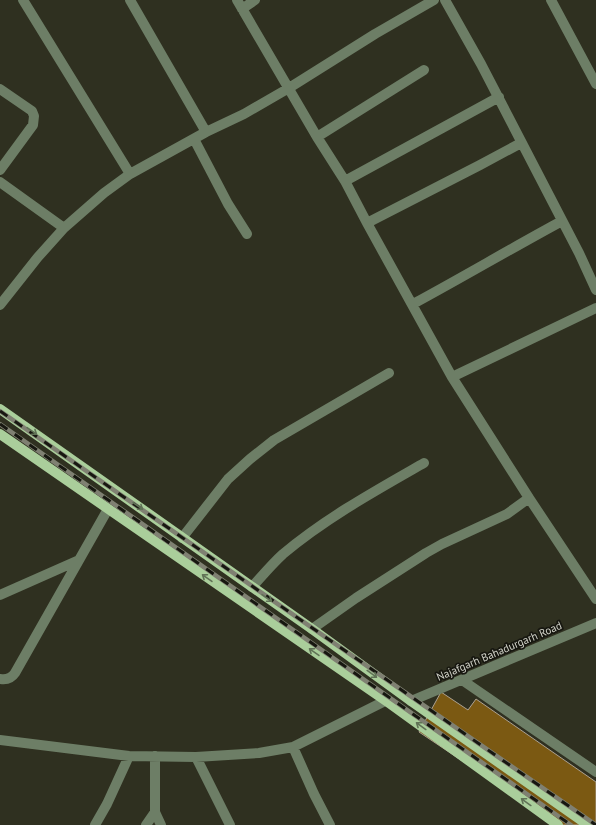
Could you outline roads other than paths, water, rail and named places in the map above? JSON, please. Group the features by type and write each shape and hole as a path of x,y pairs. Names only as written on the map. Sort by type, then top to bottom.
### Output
{"main road":[{"path":"0,409 588,825"},
{"path":"0,434 385,701 558,825"}],"street":[{"path":"23,0 130,174"},
{"path":"130,0 206,132"},
{"path":"255,0 239,4 317,137 346,181 367,223 452,377 529,498 596,599"},
{"path":"0,305 38,257 64,228 104,193 130,174 206,132 244,114 289,88 375,34 434,0"},
{"path":"445,0 482,64 596,290"},
{"path":"551,0 596,84"},
{"path":"317,137 424,70"},
{"path":"0,89 32,111 34,116 33,125 0,170"},
{"path":"346,181 499,97"},
{"path":"194,139 228,204 247,234"},
{"path":"367,223 521,143"},
{"path":"0,182 64,228"},
{"path":"413,304 502,253 562,221"},
{"path":"452,377 596,308"},
{"path":"182,538 228,479 250,459 274,440 389,373"},
{"path":"252,587 282,555 328,519 424,463"},
{"path":"312,629 356,598 426,553 507,514 529,498"},
{"path":"0,679 6,680 13,676 108,509"},
{"path":"0,595 79,560"},
{"name":"Najafgarh Bahadurgarh Road","path":"411,701 596,624"},
{"path":"462,680 596,772"},
{"path":"0,740 129,756 196,757 259,753 293,747 385,701"},
{"path":"293,747 330,825"},
{"path":"95,825 107,804 129,756"},
{"path":"156,756 155,812 161,825"},
{"path":"196,757 230,825"},
{"path":"146,825 155,812"}],"railway":[{"path":"0,411 596,825"},
{"path":"0,424 571,825"}]}
